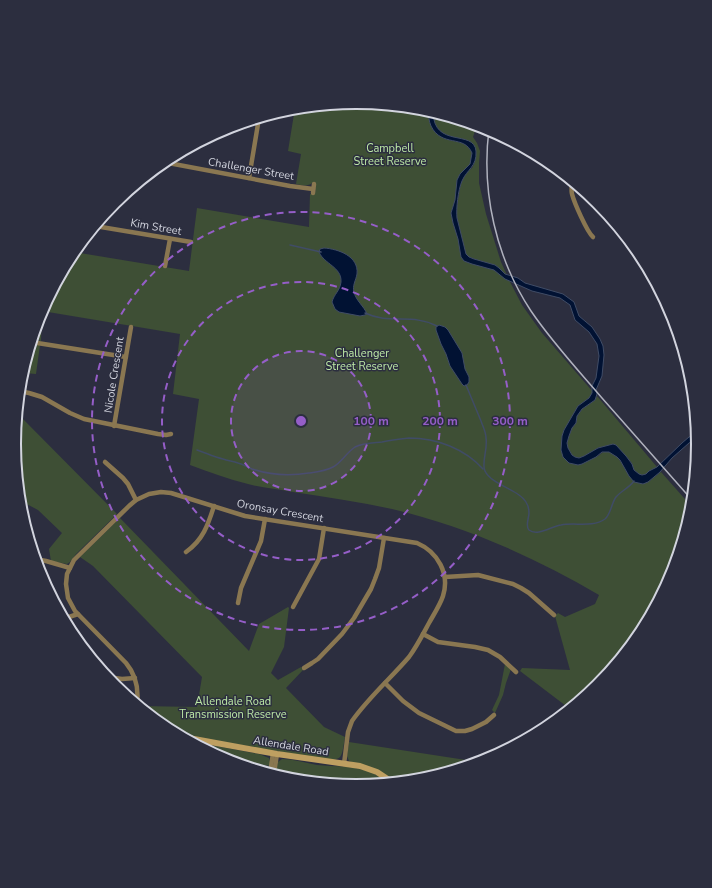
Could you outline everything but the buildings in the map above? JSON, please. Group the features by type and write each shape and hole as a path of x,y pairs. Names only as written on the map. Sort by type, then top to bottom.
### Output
{"street":[{"path":"249,178 258,124"},
{"name":"Challenger Street","path":"172,164 313,189"},
{"path":"572,188 574,198 587,230 593,237"},
{"name":"Kim Street","path":"101,227 191,242"},
{"path":"165,266 170,239"},
{"name":"Nicole Crescent","path":"114,426 131,327"},
{"path":"37,343 126,357"},
{"path":"25,392 42,397 84,419 158,434 171,434"},
{"path":"105,462 128,484 136,500"},
{"name":"Oronsay Crescent","path":"137,698 138,691 132,671 72,607 67,594 66,579 77,556 129,506 143,496 166,492 245,516 412,542 426,548 433,554 442,568 445,577"},
{"path":"186,552 196,544 205,531 214,506"},
{"path":"238,603 240,591 261,541 265,519"},
{"path":"293,608 319,559 324,528"},
{"path":"304,668 318,658 342,634 354,618 371,589 375,579 379,568 384,538"},
{"path":"42,560 70,568"},
{"path":"344,764 348,732 352,721 408,658 415,648 443,597 445,577 478,576 513,584 529,593 554,615"},
{"path":"69,617 78,614"},
{"path":"423,634 438,642 488,650 500,657 516,672"},
{"path":"117,679 122,680 135,678"},
{"path":"385,683 403,701 419,713 456,731 472,729 486,722 494,715"},
{"name":"Allendale Road","path":"200,740 275,754 360,766 385,777"},
{"path":"274,769 275,754"}],"green space":[{"name":"Challenger Street Reserve","path":"356,109 400,112 443,120 475,131 473,137 480,151 479,183 486,214 501,262 507,275 495,265 469,257 464,248 456,212 462,180 474,164 476,151 473,165 459,180 454,213 463,258 495,268 508,278 522,305 542,333 594,393 579,408 564,443 571,458 588,458 596,457 604,452 612,453 620,460 629,476 648,482 661,472 686,500 680,531 673,552 646,612 635,630 608,665 593,681 565,706 520,671 522,668 570,670 555,616 558,613 565,617 595,604 599,595 550,568 498,544 446,524 380,506 253,485 226,478 190,465 199,399 173,394 180,334 49,312 66,276 81,253 189,271 197,208 309,227 310,194 315,194 316,184 296,184 301,154 288,151 294,115 312,112"},
{"name":"Challenger Street Reserve","path":"41,330 41,341 38,340"},
{"path":"36,344 40,345 36,374 28,373"},
{"path":"597,396 657,467 646,474 640,475 635,471 631,462 616,445 598,448 579,458 572,455 567,443 572,428 576,423 577,416 582,409 595,400"},
{"path":"22,418 117,514 67,564 51,561 49,549 62,533 38,510 26,504 22,466"},
{"name":"Allendale Road Transmission Reserve","path":"120,518 249,651 259,624 288,607 284,647 271,673 278,680 301,667 303,670 286,688 324,727 345,737 343,751 339,758 318,758 194,737 170,723 152,710 147,706 197,707 202,677 93,566 80,557"},
{"path":"505,664 511,669 503,695 495,713 492,710 499,695"},
{"path":"349,742 466,760 443,768 421,773 387,777 349,761 347,756"},
{"path":"210,745 259,754 269,758 270,766 248,761"},
{"path":"282,759 295,760 317,765 366,770 381,778 334,778 291,773 276,770 278,762"}],"water":[{"path":"429,117 434,118 435,123 440,131 447,135 469,141 474,145 476,151 475,161 464,177 458,194 457,218 466,254 474,259 495,265 505,274 518,278 525,283 563,294 574,302 579,316 592,327 603,346 604,355 602,376 596,390 597,394 595,400 582,409 577,416 576,423 572,428 567,443 572,455 579,458 598,448 613,444 616,445 626,456 632,464 634,470 642,475 657,467 691,436 691,442 648,482 643,484 634,482 620,460 609,452 602,452 596,457 578,465 569,463 563,457 561,450 564,430 578,406 589,398 592,393 592,386 596,378 599,356 597,344 589,332 575,320 570,305 560,298 532,291 505,279 494,270 464,261 461,257 451,213 455,200 457,180 460,174 470,164 472,153 464,144 441,137 436,133 430,122"},
{"path":"324,248 341,252 355,262 357,274 354,292 356,298 367,314 360,316 339,312 335,309 332,302 340,285 341,277 336,269 321,256 319,252 320,249"},
{"path":"439,325 448,330 462,353 465,369 469,377 469,382 467,385 464,386 462,384 450,366 436,330 436,327"}],"waterway":[{"path":"290,245 321,252"},
{"path":"365,313 383,318 419,320 437,326"},
{"path":"466,385 486,434 485,471 491,478 515,492 525,501 529,510 527,524 529,530 532,532 540,532 561,525 600,522 607,517 616,497 634,481"},
{"path":"197,450 216,457 240,463 259,471 273,474 295,474 318,472 330,468 339,463 352,449 361,445 409,438 430,440 450,446 468,456 483,469"}],"railway":[{"path":"488,137 487,177 494,224 500,247 519,291 531,311 556,345 687,494"}],"park label":[{"name":"Campbell Street Reserve","path":"390,154"}]}
